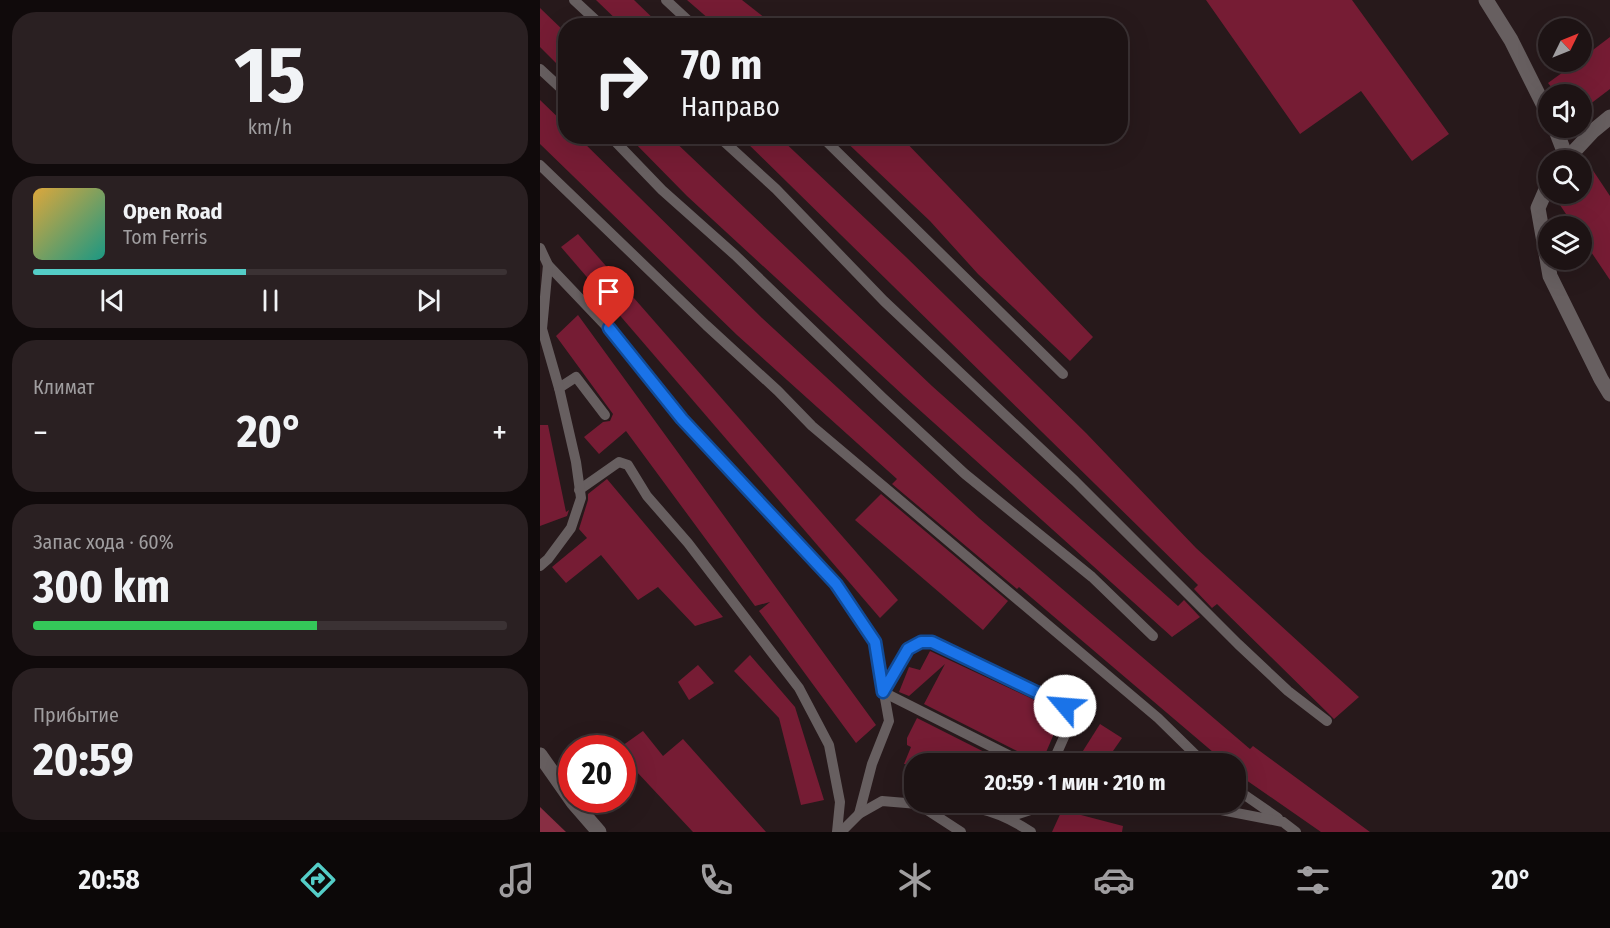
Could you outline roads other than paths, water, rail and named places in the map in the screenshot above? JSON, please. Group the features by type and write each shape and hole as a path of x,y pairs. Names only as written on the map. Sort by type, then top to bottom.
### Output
{"street":[{"path":"1486,0 1511,40 1538,94"},
{"path":"1576,150 1610,117"},
{"path":"1540,204 1538,208 1550,276 1610,394"},
{"path":"540,755 573,802 599,832"}],"lane":[{"path":"574,0 593,18"},
{"path":"666,0 685,18"},
{"path":"540,69 558,86"},
{"path":"618,144 662,190 735,255 891,406 965,474 1092,577 1153,636"},
{"path":"727,144 776,189 884,301 1075,481 1238,644 1287,691 1327,722"},
{"path":"829,144 1063,374"},
{"path":"540,165 812,426 1158,718 1192,753"},
{"path":"540,248 548,265 609,328 682,419 836,584 875,642 889,721 872,764 859,814"},
{"path":"540,566 571,528 581,498 576,462 559,388 542,329 548,265"},
{"path":"559,388 576,376 605,415"},
{"path":"579,490 619,462 628,465 647,496 687,543 800,688 829,745 840,802 837,832"},
{"path":"883,692 908,649 921,642 932,642 1065,706 1070,715 1069,726 1057,753"},
{"path":"883,692 1004,753"},
{"path":"1246,796 1296,832"},
{"path":"841,832 859,814 882,801 904,803"},
{"path":"932,813 961,832"},
{"path":"995,813 1009,817 1031,832"},
{"path":"1009,817 1020,813"},
{"path":"1239,813 1283,822"}]}
